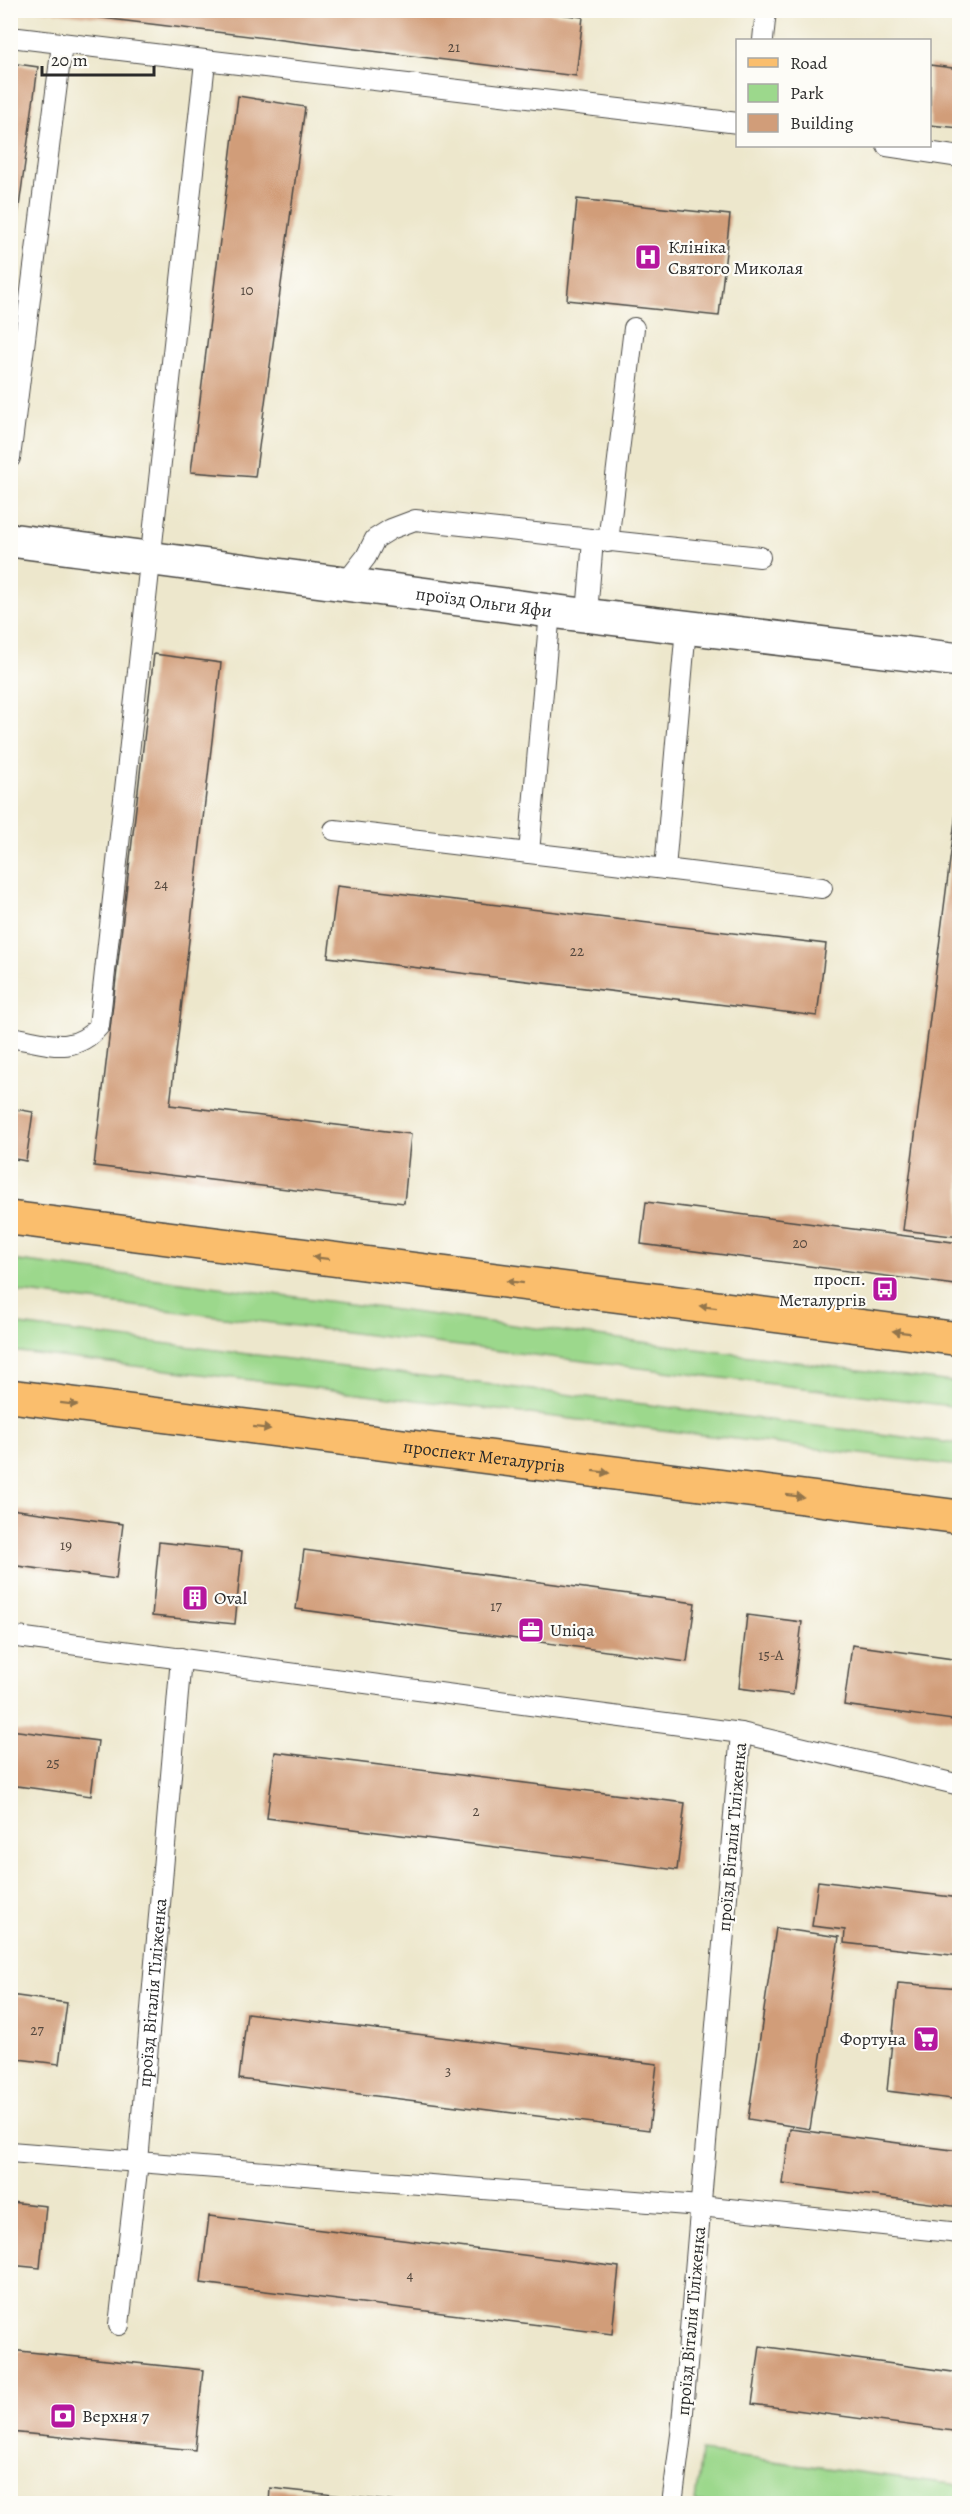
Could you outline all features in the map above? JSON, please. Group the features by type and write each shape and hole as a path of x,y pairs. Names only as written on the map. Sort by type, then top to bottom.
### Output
{"main road":[{"path":"10,1218 960,1339"},
{"name":"проспект Металургів","path":"10,1396 960,1518"}],"street":[{"name":"проїзд Ольги Яфи","path":"10,540 550,611 960,660"}],"lane":[{"path":"763,39 766,10"},
{"path":"10,37 205,62 736,123"},
{"path":"10,458 62,44"},
{"path":"10,1037 69,1046 84,1040 99,1026 205,62"},
{"path":"894,147 960,157"},
{"path":"587,614 634,328"},
{"path":"345,584 366,557 375,539 391,529 416,520 760,557"},
{"path":"529,853 550,611"},
{"path":"665,869 686,627"},
{"path":"334,830 822,888"},
{"name":"проїзд Віталія Тіліженка","path":"10,1636 741,1733 681,2435 672,2504"},
{"name":"проїзд Віталія Тіліженка","path":"119,2325 138,2162 181,1658"},
{"path":"741,1733 960,1785"},
{"path":"10,2152 700,2206 960,2233"}],"green space":[{"path":"11,1260 959,1383 959,1407 11,1291"},
{"path":"11,1324 959,1444 959,1466 11,1351"},
{"path":"701,2452 959,2485 959,2503 695,2503"}],"building":[{"path":"37,10 526,10 583,17 576,76"},
{"path":"10,63 38,67 12,258 10,258"},
{"path":"931,65 960,69 960,128 931,125"},
{"path":"238,96 305,107 255,477 191,472"},
{"name":"Клініка Святого Миколая","path":"577,199 730,215 719,316 567,300"},
{"path":"154,654 221,663 170,1105 411,1134 404,1203 94,1166"},
{"path":"958,797 960,798 960,1237 903,1230"},
{"path":"337,886 826,944 817,1016 328,957"},
{"path":"10,1108 33,1112 26,1161 10,1158"},
{"path":"646,1202 960,1243 955,1285 641,1244"},
{"path":"10,1509 123,1524 116,1579 10,1565"},
{"name":"Oval","path":"159,1542 242,1551 235,1624 152,1616"},
{"path":"304,1550 695,1603 687,1662 296,1609"},
{"path":"747,1615 802,1622 793,1695 739,1688"},
{"path":"852,1645 960,1660 960,1721 844,1705"},
{"path":"10,1730 98,1741 91,1796 10,1785"},
{"path":"275,1752 685,1803 677,1870 267,1818"},
{"path":"818,1881 960,1898 960,1956 844,1943 845,1930 812,1926"},
{"path":"776,1928 839,1937 810,2129 748,2119"},
{"name":"Фортуна","path":"898,1983 960,1988 960,2100 887,2091"},
{"path":"10,1995 67,2003 59,2064 10,2058"},
{"path":"247,2013 657,2064 649,2130 239,2079"},
{"path":"790,2129 960,2151 960,2207 783,2184"},
{"path":"10,2202 46,2206 40,2268 10,2265"},
{"path":"209,2216 619,2267 612,2334 201,2283"},
{"path":"760,2346 960,2373 960,2432 752,2404"},
{"path":"10,2350 203,2370 195,2450 10,2432"},
{"path":"270,2488 397,2502 397,2504 269,2504"}],"place":[{"name":"Клініка Святого Миколая","path":"648,257"},
{"name":"просп. Металургів","path":"885,1289"},
{"name":"Oval","path":"195,1598"},
{"name":"Uniqa","path":"531,1630"},
{"name":"Фортуна","path":"926,2039"},
{"name":"Верхня 7","path":"63,2416"}]}
